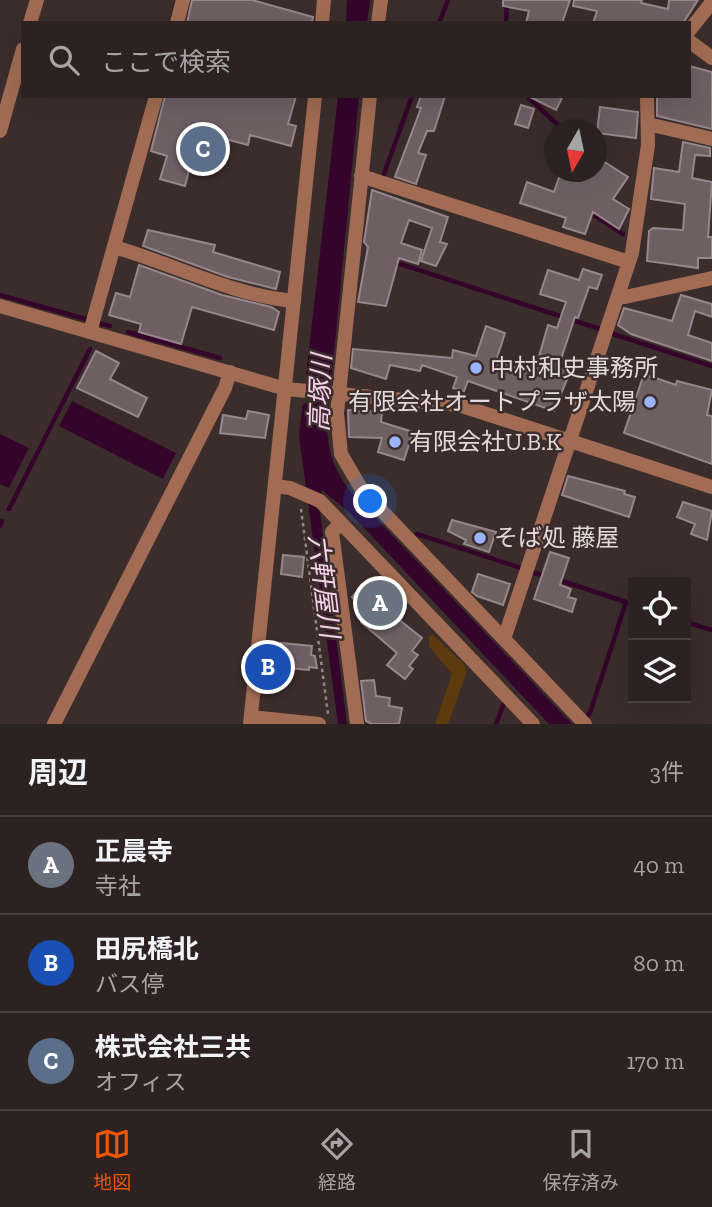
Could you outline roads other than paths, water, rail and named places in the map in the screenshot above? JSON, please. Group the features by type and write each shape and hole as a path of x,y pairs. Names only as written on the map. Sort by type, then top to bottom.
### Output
{"street":[{"path":"31,21 37,0"},
{"path":"178,21 183,0"},
{"path":"322,21 324,0"},
{"path":"378,21 381,0"},
{"path":"691,28 712,2"},
{"path":"691,42 712,58"},
{"path":"0,131 21,57"},
{"path":"90,332 155,98"},
{"path":"315,98 294,301 293,390 275,486 251,720 319,724"},
{"path":"370,98 337,395 338,441 354,479 585,724"},
{"path":"504,639 629,262 648,145 647,98"},
{"path":"648,124 712,139"},
{"path":"361,176 629,262"},
{"path":"114,247 156,259 180,272 294,301"},
{"path":"619,295 625,297 712,278"},
{"path":"0,306 293,390 459,405 712,487"},
{"path":"54,724 225,388 230,372"},
{"path":"275,486 302,493 325,505 533,724"},
{"path":"341,523 332,532 357,724"}],"water":[{"path":"347,0 370,0 367,21 346,21"},
{"path":"338,98 359,98 327,424 332,459 350,491 572,724 549,724 350,513 322,490 320,512 347,724 338,724 299,436"},
{"path":"72,401 176,453 163,479 59,426"},
{"path":"0,434 29,448 9,488 0,484"}],"waterway":[{"path":"440,21 448,0"},
{"path":"506,21 507,0"},
{"path":"384,174 411,98"},
{"path":"529,98 551,119"},
{"path":"588,211 623,234"},
{"path":"394,262 600,329"},
{"path":"0,295 89,320"},
{"path":"98,323 110,326"},
{"path":"128,332 220,358"},
{"path":"613,334 712,366"},
{"path":"9,509 90,349"},
{"path":"0,526 2,521"},
{"path":"417,534 521,568"},
{"path":"532,572 548,577"},
{"path":"556,579 626,602"},
{"path":"586,717 590,713 626,602 628,603"},
{"path":"691,624 712,630"},
{"path":"496,724 504,703"}],"place":[{"name":"株式会社三共","path":"203,149"},
{"name":"中村和史事務所","path":"476,368"},
{"name":"有限会社オートプラザ太陽","path":"650,402"},
{"name":"有限会社U.B.K","path":"395,442"},
{"name":"そば処 藤屋","path":"480,538"},
{"name":"正晨寺","path":"380,603"},
{"name":"田尻橋北","path":"268,667"}],"water label":[{"name":"高塚川","path":"320,393"},
{"name":"六軒屋川","path":"324,586"}]}
